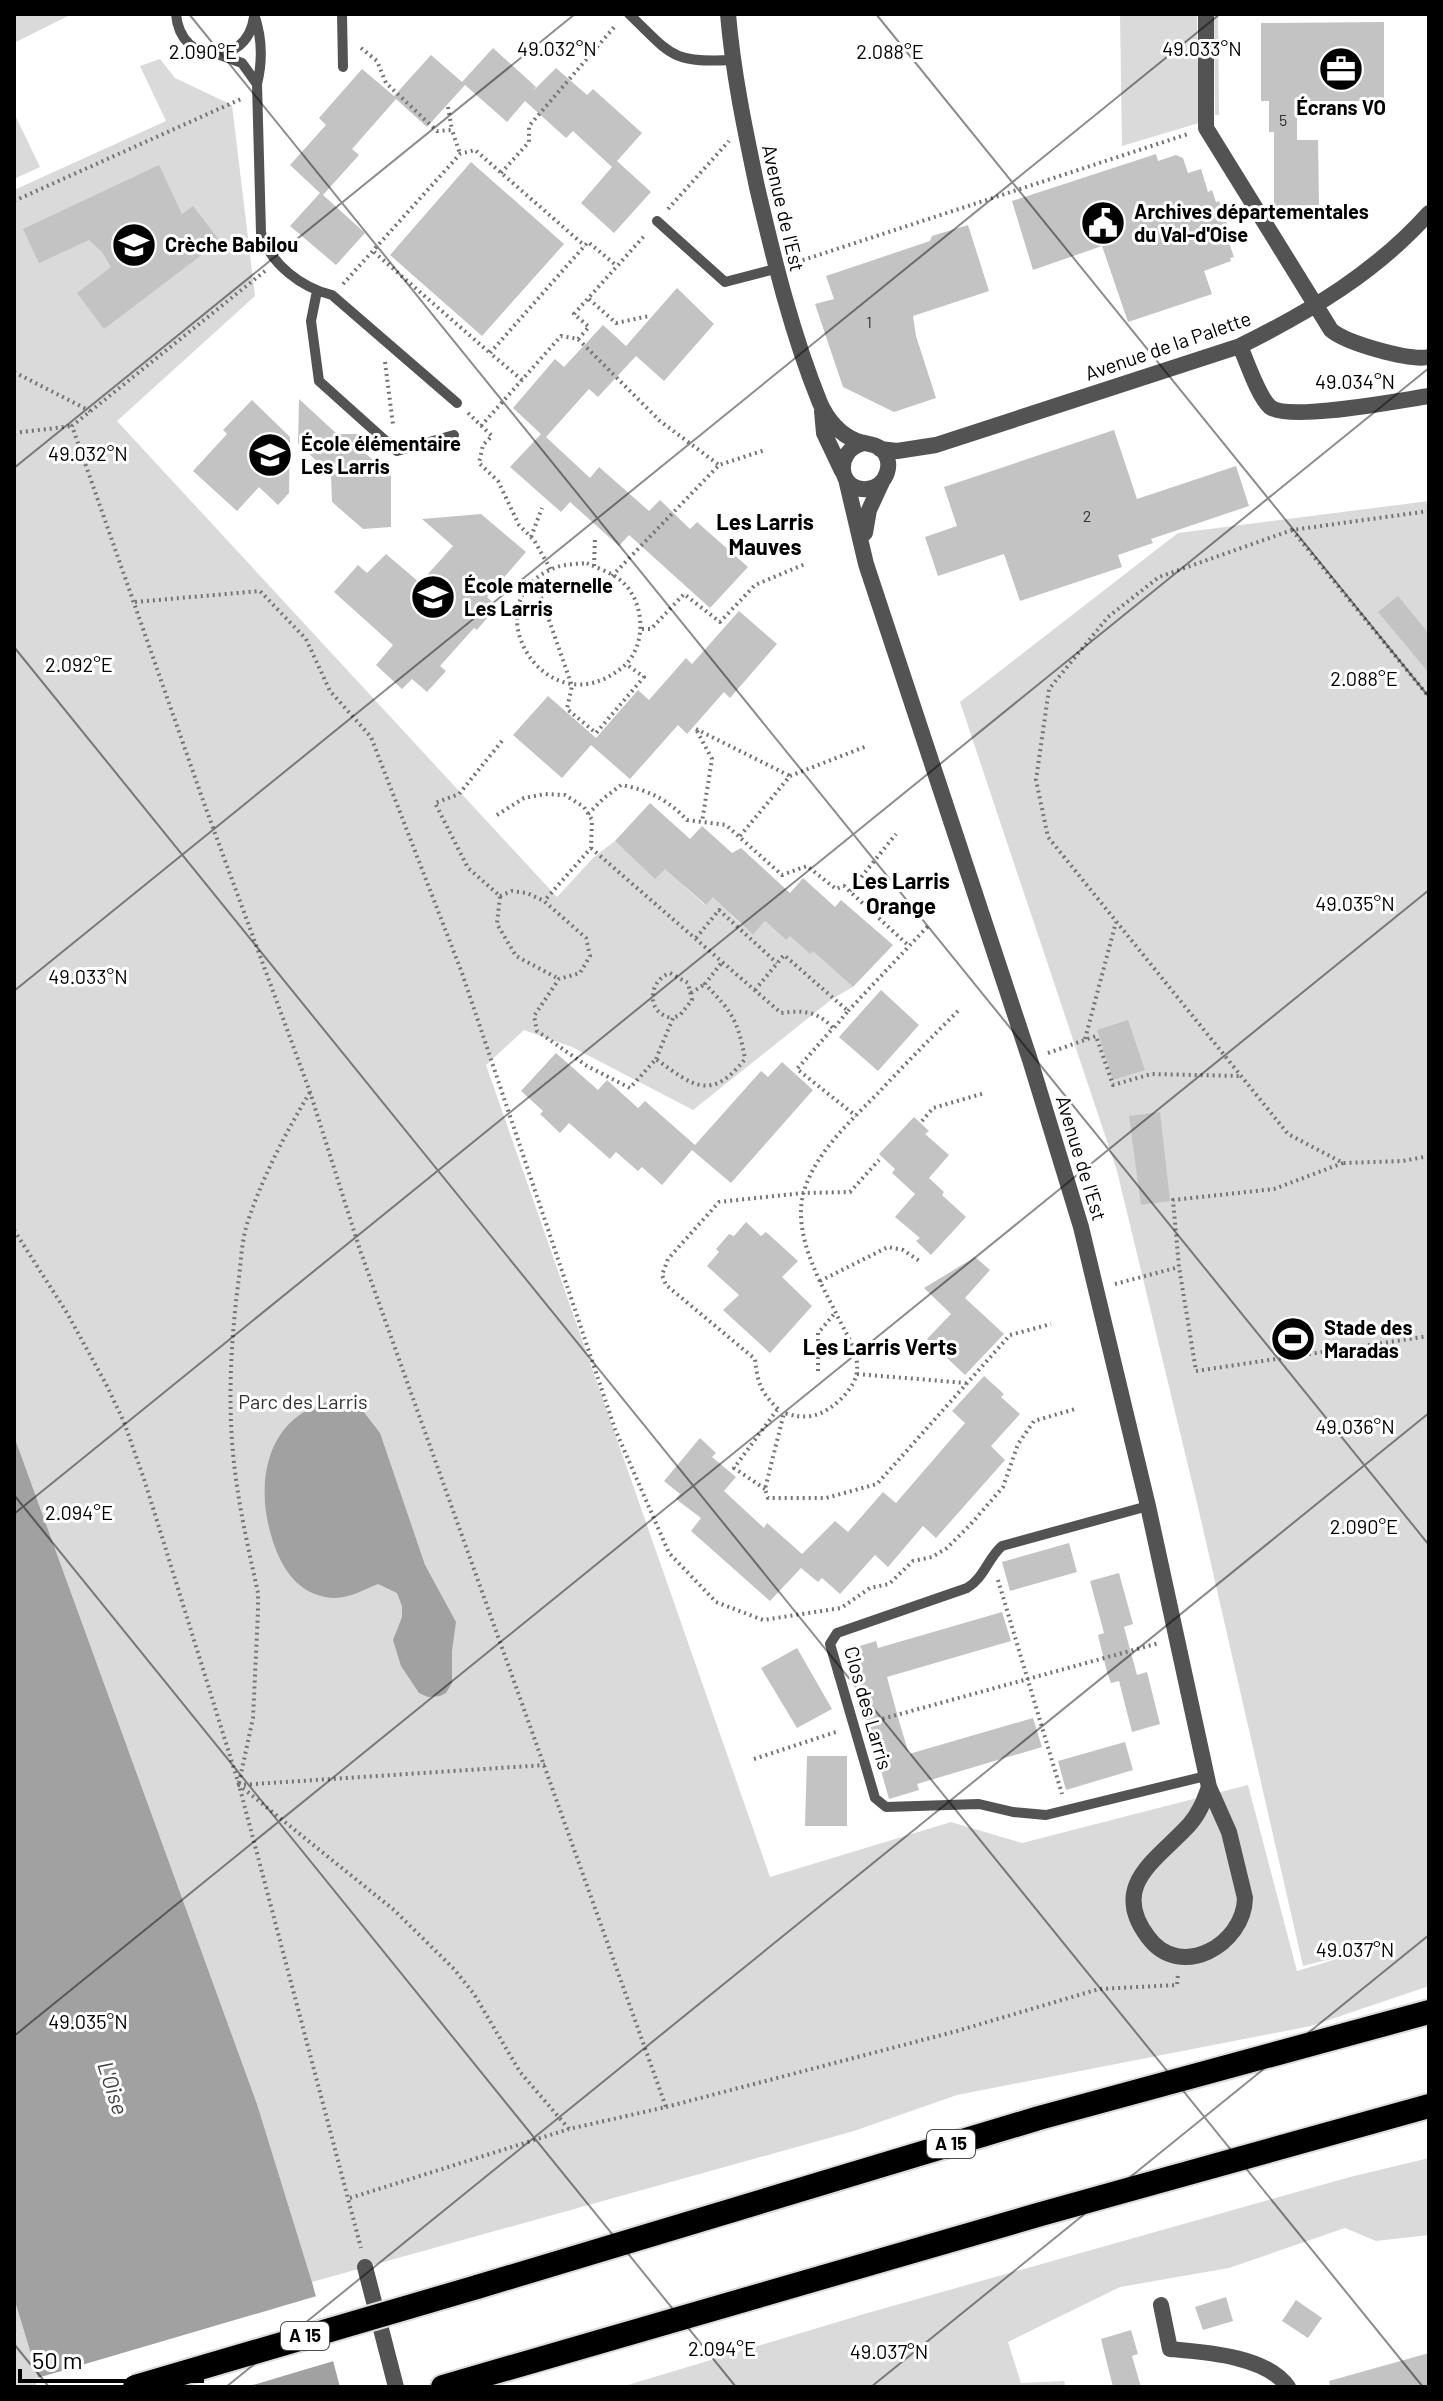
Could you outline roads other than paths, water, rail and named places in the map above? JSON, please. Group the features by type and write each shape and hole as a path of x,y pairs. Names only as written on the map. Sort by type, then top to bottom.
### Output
{"highway":[{"name":"A 15","path":"135,2387 1039,2118 1429,2012"},
{"path":"443,2387 1041,2214 1429,2106"}],"street":[{"name":"Avenue de l'Est","path":"728,14 732,60 775,269 821,405 824,433 844,476 865,555 1030,1060 1097,1288 1208,1781 1229,1832 1245,1898 1245,1909 1235,1930 1217,1949 1204,1954 1180,1956 1162,1950 1148,1937 1136,1912 1134,1890 1145,1868 1199,1812 1208,1781"},
{"path":"1206,14 1206,128 1316,306 1337,335 1412,358 1429,357"},
{"name":"Avenue de la Palette","path":"872,446 897,451 936,445 1240,346 1342,290 1381,259 1429,213"},
{"path":"1240,346 1266,401 1279,411 1300,413 1429,396"},
{"name":"Avenue de l'Est","path":"821,405 842,433 872,446"},
{"name":"Avenue de la Palette","path":"884,478 936,445"},
{"path":"872,446 888,463 884,478 870,489 863,489 850,484 844,476 847,453 852,448 872,446"},
{"name":"Avenue de l'Est","path":"865,555 865,525 884,478"},
{"path":"365,2267 396,2387"},
{"path":"1161,2305 1170,2349 1233,2355 1282,2378 1288,2387"}],"lane":[{"path":"176,14 176,24 185,41 200,51 242,63 253,74 258,88"},
{"path":"218,54 243,42 249,34 254,14"},
{"path":"254,14 260,30 261,233 269,254 317,291 332,295 457,403"},
{"path":"342,14 343,67"},
{"path":"629,14 679,58 691,61 732,60"},
{"path":"657,221 725,282 775,269"},
{"path":"317,291 311,321 319,381 397,451 454,435"},
{"name":"Clos des Larris","path":"1148,1506 1002,1546 978,1579 967,1588 837,1633 830,1644 875,1798 881,1805 979,1804 1046,1815 1208,1781"}],"water":[{"path":"331,1401 344,1402 363,1411 380,1433 425,1565 456,1622 452,1683 440,1696 428,1697 419,1693 401,1666 393,1640 402,1617 397,1593 378,1584 340,1598 314,1594 289,1574 274,1545 266,1514 265,1493 271,1453 292,1421 309,1409"},
{"name":"L'Oise","path":"14,1436 257,2104 312,2282 340,2387 41,2387 14,2298"}],"place":[{"name":"Écrans VO","path":"1341,69"},
{"name":"Archives départementales du Val-d'Oise","path":"1103,223"},
{"name":"Crèche Babilou","path":"134,245"},
{"name":"École élémentaire Les Larris","path":"270,455"},
{"name":"École maternelle Les Larris","path":"433,597"},
{"name":"Stade des Maradas","path":"1293,1339"}],"district":[{"name":"Les Larris Mauves","path":"765,534"},
{"name":"Les Larris Orange","path":"901,894"},
{"name":"Les Larris Verts","path":"880,1347"}],"park label":[{"name":"Parc des Larris","path":"303,1402"}]}
